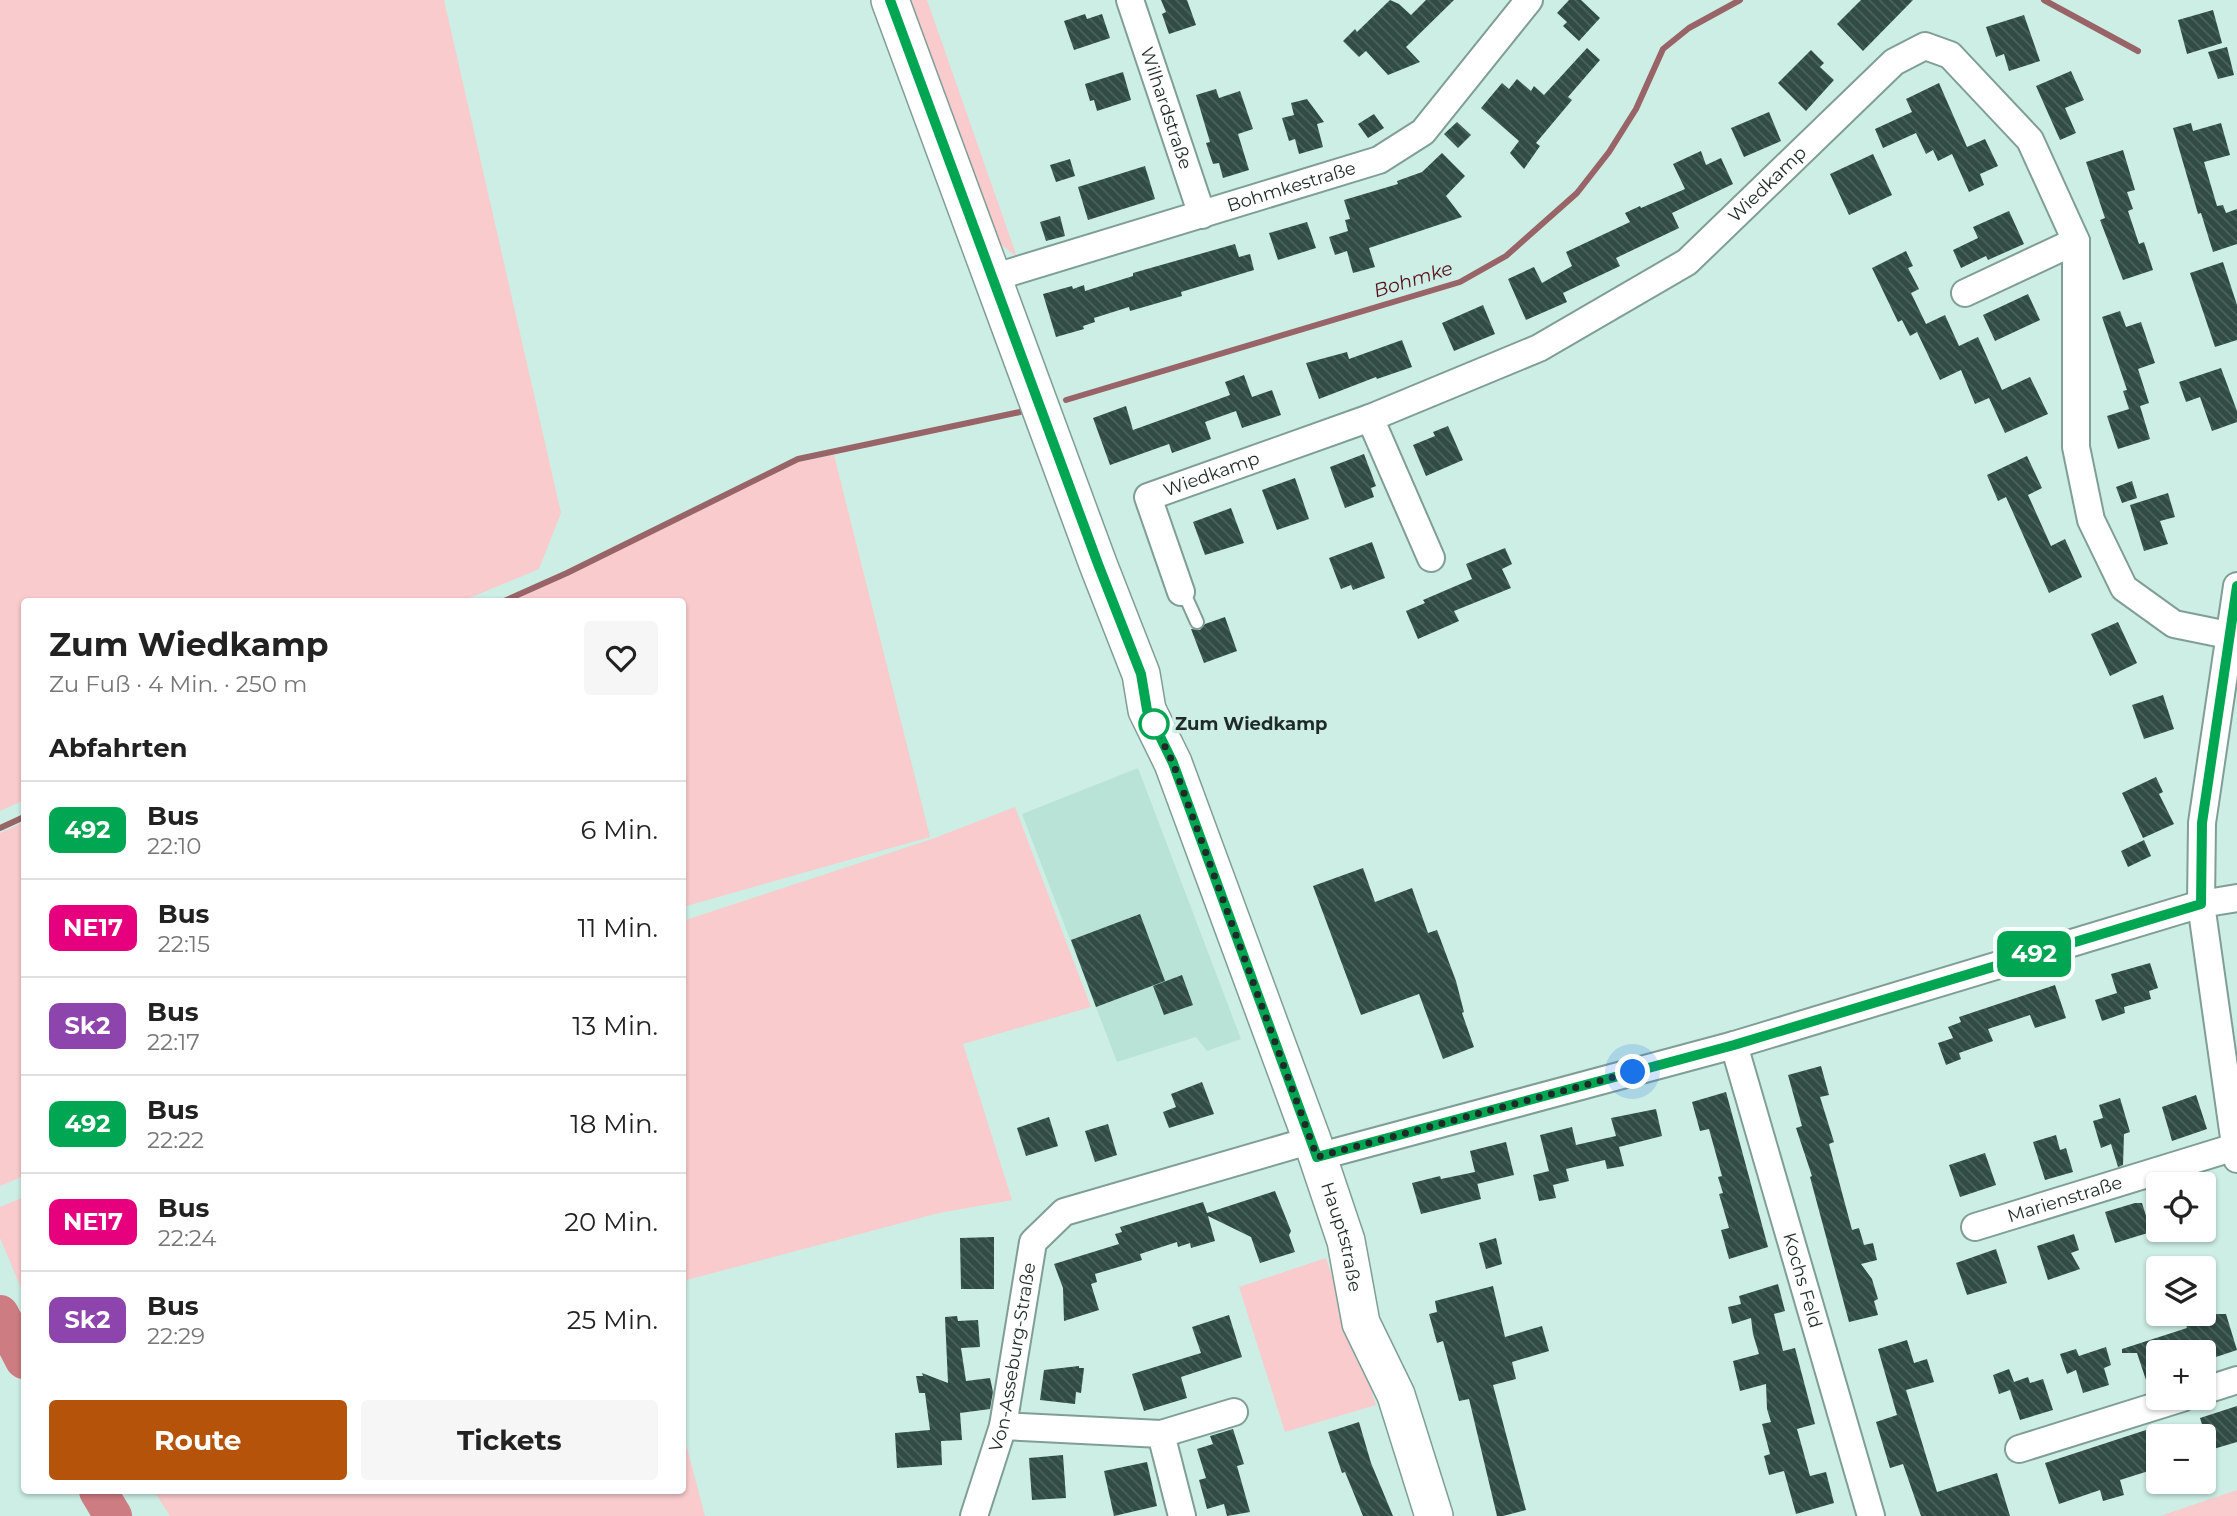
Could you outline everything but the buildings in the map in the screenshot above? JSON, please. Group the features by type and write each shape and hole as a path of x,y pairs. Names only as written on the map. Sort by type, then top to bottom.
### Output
{"main road":[{"name":"Hauptstraße","path":"890,0 1141,674 1147,710 1173,763 1315,1148 1346,1241 1361,1323 1396,1395 1434,1516"}],"street":[{"name":"Wilhardstraße","path":"1130,0 1202,215"},
{"name":"Bohmkestraße","path":"992,278 1379,160 1423,132 1529,0"},
{"name":"Wiedkamp","path":"1181,592 1148,497 1370,418 1538,348 1687,262 1894,62 1925,46 1951,55 2030,140 2076,241 2076,447 2091,520 2124,588 2174,624 2228,635"},
{"path":"1965,293 2076,241"},
{"path":"1370,418 1431,558"},
{"name":"Marienstraße","path":"1975,1227 2236,1153 2201,904 2202,823 2237,586"},
{"name":"Von-Asseburg-Straße","path":"974,1516 1003,1426 1033,1242 1064,1212 1734,1045 2201,904 2237,898"},
{"name":"Kochs Feld","path":"1734,1045 1871,1516"},
{"path":"2216,1387 2237,1380"},
{"path":"2019,1449 2146,1409"},
{"path":"1003,1426 1161,1434 1234,1412"},
{"path":"1161,1434 1182,1516"}],"lane":[{"path":"1181,592 1197,622"}],"shaded area":[{"path":"0,0 444,0 561,513 539,569 470,598 21,598 21,801 0,811"},
{"path":"909,0 927,0 1017,257 998,242"},
{"path":"834,455 930,837 686,906 686,598 514,598 799,462"},
{"path":"1138,768 1241,1039 1207,1051 1196,1037 1117,1062 1022,814"},
{"path":"1015,807 1091,1007 963,1044 1012,1200 939,1213 686,1280 686,920 932,839"},
{"path":"21,823 21,1177 0,1186 0,833"},
{"path":"21,1198 21,1288 0,1238 0,1207"},
{"path":"1326,1258 1376,1405 1285,1432 1239,1287"},
{"path":"686,1444 705,1516 170,1516 156,1494 686,1494"},
{"path":"2237,1490 2237,1516 2160,1516"}],"waterway":[{"name":"Bohmke","path":"1066,400 1460,282 1506,256 1577,193 1609,152 1636,109 1663,49 1689,28 1740,0"},
{"name":"Bohmke","path":"2044,0 2138,51"},
{"path":"511,598 798,459 1020,412"},
{"path":"0,828 21,818"},
{"path":"0,1314 21,1354"},
{"path":"100,1494 113,1516"}],"bus line":[{"name":"492","path":"890,0 1098,564 1128,636 1141,674 1147,710 1173,763 1317,1157 1734,1045 2201,904 2202,823 2237,586"}],"place":[{"name":"Zum Wiedkamp","path":"1154,724"}],"route":[{"path":"1154,724 1173,763 1317,1157 1633,1072"}]}
